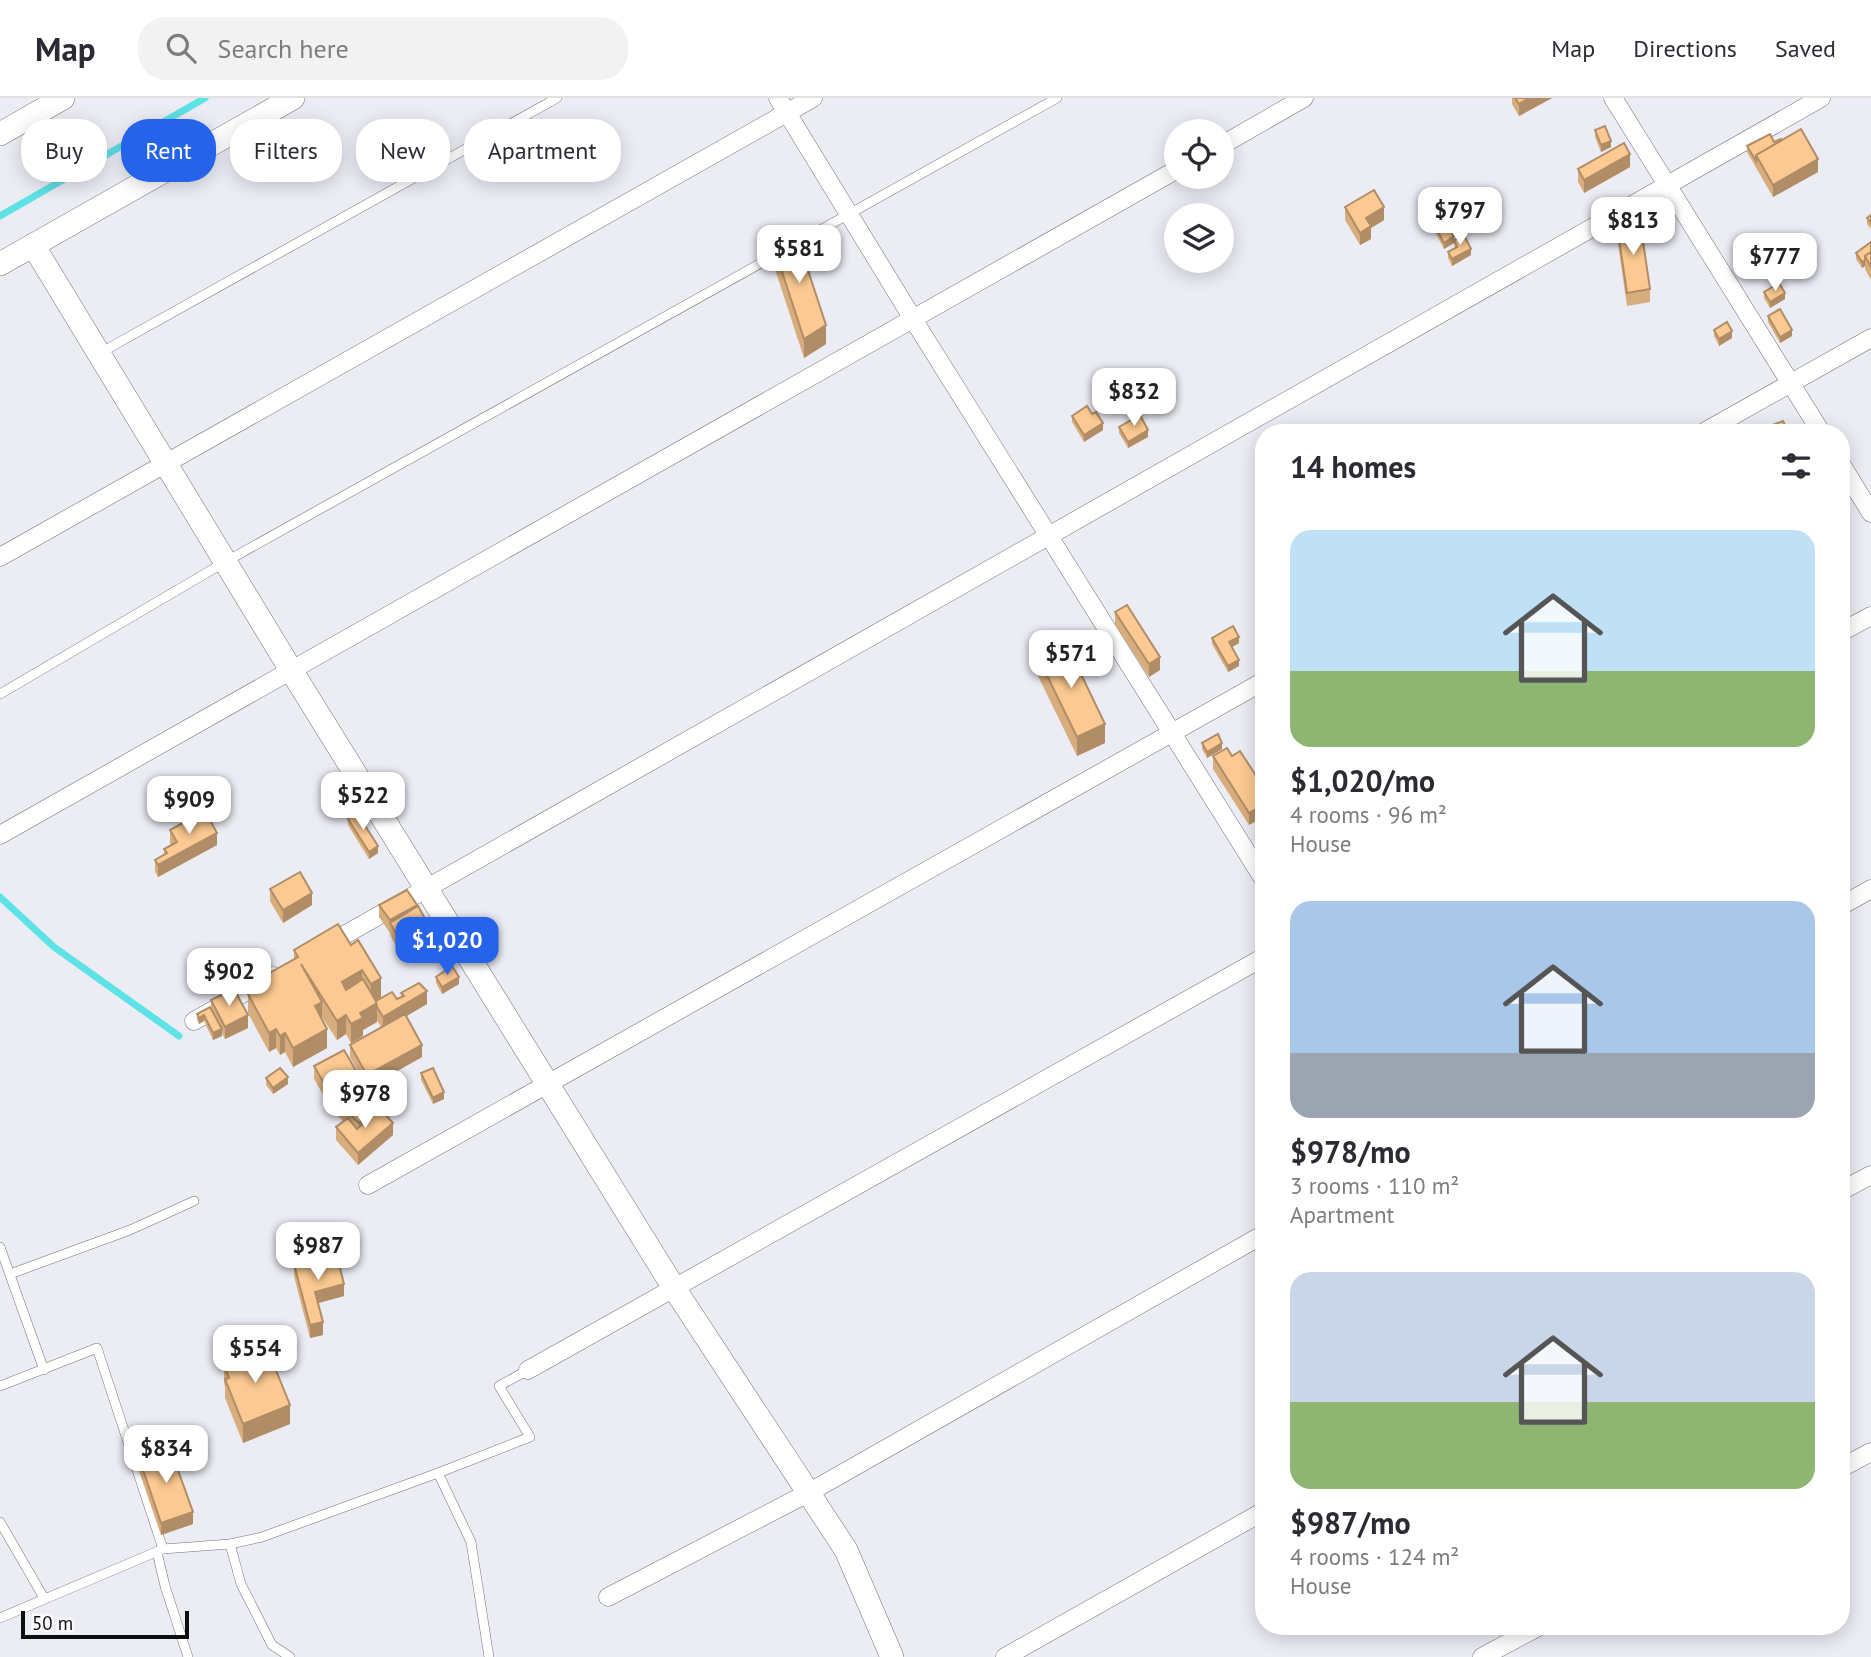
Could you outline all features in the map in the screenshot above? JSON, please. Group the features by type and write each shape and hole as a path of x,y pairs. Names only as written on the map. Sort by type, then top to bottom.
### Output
{"street":[{"path":"0,134 63,98"},
{"path":"0,264 293,98"},
{"path":"0,557 783,105 813,98"},
{"path":"1234,138 1304,98"},
{"path":"1614,98 1816,424"},
{"path":"310,955 1821,98"},
{"path":"783,105 1048,537 1255,866"},
{"path":"0,835 1164,177"},
{"path":"33,245 291,670 674,1288 846,1550 892,1657"},
{"path":"1718,424 1871,338"},
{"path":"1850,479 1871,513"},
{"path":"1850,627 1871,616"},
{"path":"368,1185 1255,686"},
{"path":"1850,901 1871,889"},
{"path":"528,1370 1255,962"},
{"path":"194,1021 287,968"},
{"path":"1850,1186 1871,1175"},
{"path":"608,1597 808,1493 1255,1239"},
{"path":"1850,1463 1871,1452"},
{"path":"1005,1657 1255,1516"},
{"path":"1482,1657 1523,1635"}],"lane":[{"path":"99,354 557,98"},
{"path":"0,694 225,562 1057,98"},
{"path":"10,1274 130,1230 194,1201"},
{"path":"0,1247 44,1370"},
{"path":"0,1385 97,1348 160,1551 165,1587 188,1657"},
{"path":"0,1618 160,1551 230,1544 262,1537 530,1437 499,1386 528,1370"},
{"path":"438,1473 471,1542 489,1657"},
{"path":"0,1522 44,1598"},
{"path":"230,1544 241,1584 272,1645 290,1657"}],"building":[{"path":"1515,98 1529,98 1519,104"},
{"path":"1605,126 1611,141 1601,145 1595,130"},
{"path":"1801,129 1818,159 1773,185 1756,155"},
{"path":"1770,134 1774,142 1782,140 1756,155 1756,161 1747,146"},
{"path":"1624,143 1630,154 1584,180 1578,169"},
{"path":"1374,190 1384,207 1366,218 1371,226 1360,233 1345,207"},
{"path":"1472,207 1479,219 1471,223 1464,211"},
{"path":"1442,218 1454,236 1444,243 1434,224"},
{"path":"1640,221 1650,289 1627,293 1617,225"},
{"path":"796,234 826,325 804,339 772,241"},
{"path":"1464,235 1471,249 1452,259 1448,252 1457,247 1454,240"},
{"path":"1871,242 1871,252 1862,262 1856,253"},
{"path":"1871,252 1871,267 1865,256"},
{"path":"1779,283 1785,293 1770,302 1764,292"},
{"path":"1780,309 1792,330 1780,337 1768,316"},
{"path":"1727,322 1732,331 1719,339 1714,330"},
{"path":"1087,406 1092,414 1096,412 1103,423 1084,435 1072,416"},
{"path":"1140,415 1148,430 1128,442 1119,427"},
{"path":"1127,605 1160,657 1149,664 1115,612"},
{"path":"1233,626 1239,637 1229,642 1239,660 1228,666 1212,638"},
{"path":"1066,643 1105,724 1077,737 1038,657"},
{"path":"1218,734 1222,743 1207,752 1202,743"},
{"path":"1227,748 1232,756 1240,751 1255,774 1255,809 1249,813 1213,756"},
{"path":"205,811 217,833 158,865 155,860 167,853 164,849 177,842 170,830"},
{"path":"357,813 378,846 369,852 348,819"},
{"path":"300,872 312,893 283,910 270,889"},
{"path":"407,890 417,905 390,920 379,905"},
{"path":"418,906 428,924 400,940 390,923"},
{"path":"338,924 351,945 358,940 381,978 371,984 362,970 342,982 346,990 363,979 377,1003 360,1013 363,1018 351,1024 346,1015 337,1021 301,964 322,1002 315,1006 327,1029 293,1048 285,1033 280,1036 276,1029 269,1033 248,994 258,988 255,981 298,957 294,950"},
{"path":"452,966 459,977 442,987 436,977"},
{"path":"419,983 427,991 383,1017 376,1001 392,992 397,999 404,996 401,993"},
{"path":"234,989 248,1015 225,1027 211,1000"},
{"path":"210,1007 222,1029 213,1033 204,1015 199,1018 197,1014"},
{"path":"405,1014 422,1045 367,1075 350,1045"},
{"path":"344,1050 358,1074 328,1090 314,1066"},
{"path":"280,1068 288,1077 273,1088 266,1078"},
{"path":"433,1068 444,1092 433,1098 421,1073"},
{"path":"364,1077 374,1095 372,1092 361,1103 348,1091 337,1103 333,1096"},
{"path":"348,1091 361,1103 372,1092 381,1100 359,1123 337,1102"},
{"path":"380,1109 393,1123 358,1153 336,1127 348,1118 357,1129"},
{"path":"336,1252 344,1284 315,1292 323,1322 310,1325 294,1264"},
{"path":"265,1343 290,1405 243,1424 225,1379 229,1378 224,1364 247,1355 246,1350"},
{"path":"170,1448 193,1512 161,1523 139,1458"}],"waterway":[{"path":"0,216 205,98"},
{"path":"0,897 54,947 179,1036"}]}
